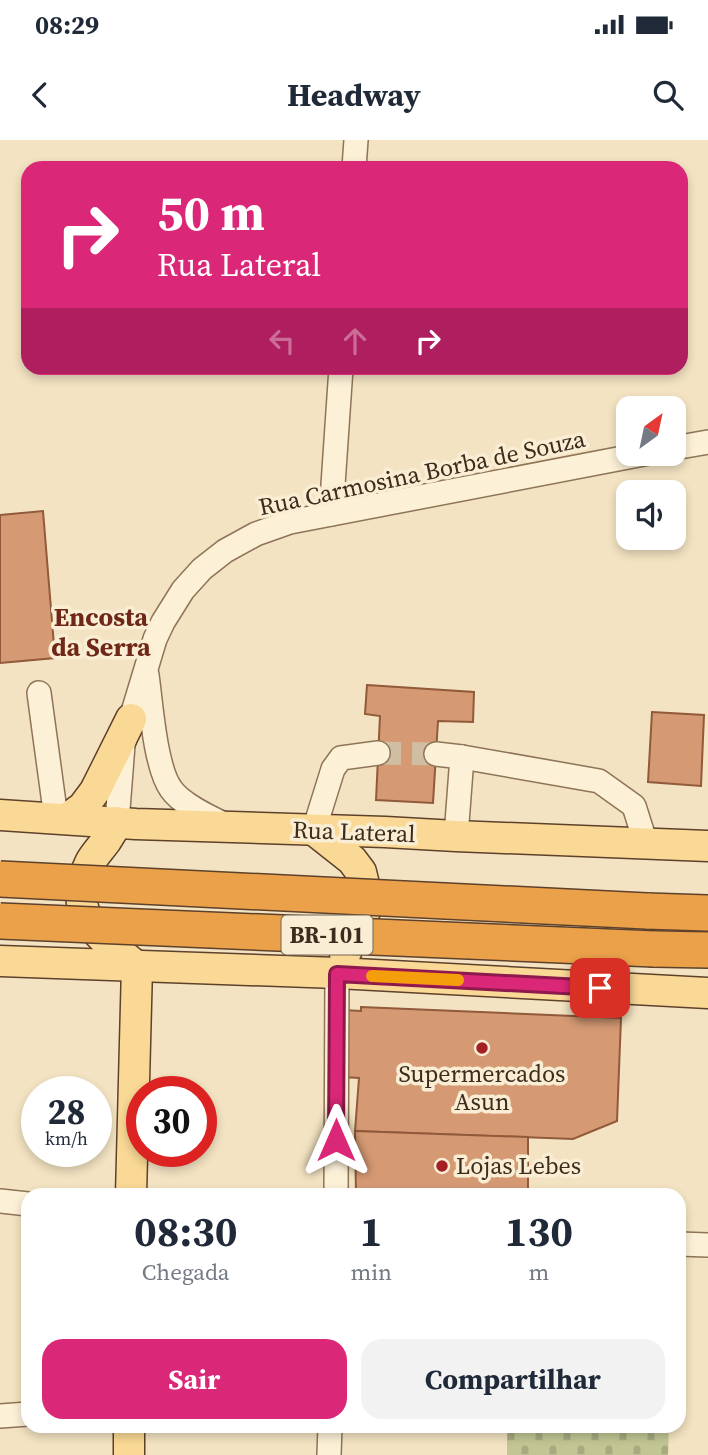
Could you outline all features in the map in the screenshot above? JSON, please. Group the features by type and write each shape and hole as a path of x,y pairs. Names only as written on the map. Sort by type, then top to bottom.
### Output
{"highway":[{"name":"BR-101","path":"0,879 708,913"},
{"name":"BR-101","path":"0,921 708,950"}],"main road":[{"path":"62,818 83,807 95,791 131,719"},
{"name":"Rua Lateral","path":"0,815 136,824 708,846"},
{"path":"117,821 91,860 83,880 80,901 90,924 137,967"},
{"path":"314,830 352,860 361,872 367,897 366,909 337,974"},
{"path":"0,961 337,974 708,993"},
{"path":"131,1188 137,967"},
{"path":"129,1433 129,1455"}],"street":[{"path":"354,161 356,140"},
{"path":"331,514 341,375"},
{"path":"686,447 708,442"},
{"name":"Rua Carmosina Borba de Souza","path":"117,821 123,745 155,639 183,590 202,569 225,551 256,534 290,522 616,459"},
{"path":"146,665 162,768 171,789 194,809 230,827"},
{"path":"39,693 62,818"},
{"path":"314,830 333,769 341,758 378,753"},
{"path":"436,754 599,781 634,806 646,844"},
{"path":"456,836 462,757"},
{"path":"336,1188 337,974"},
{"path":"0,1201 21,1203"},
{"path":"686,1244 708,1245"},
{"path":"0,1416 21,1414"},
{"path":"329,1455 330,1433"}],"green space":[{"path":"507,1433 669,1433 668,1455 507,1455"}],"building":[{"path":"43,511 55,658 0,663 0,515"},
{"path":"367,685 474,692 473,722 438,721 433,803 376,800 380,716 365,714"},
{"path":"652,712 704,715 701,786 648,782"},
{"name":"Supermercados Asun","path":"361,1007 621,1018 617,1121 573,1139 355,1131 359,1078 342,1077 344,1010 361,1011"},
{"name":"Lojas Lebes","path":"355,1131 528,1137 528,1188 356,1188"}],"tunnel":[{"path":"378,753 436,754"}],"slow traffic":[{"path":"372,976 458,980"}],"place":[{"name":"Supermercados Asun","path":"482,1048"},
{"name":"Lojas Lebes","path":"442,1166"}],"district":[{"name":"Encosta da Serra","path":"101,632"}],"route":[{"path":"336,1140 337,974 600,988"}]}
